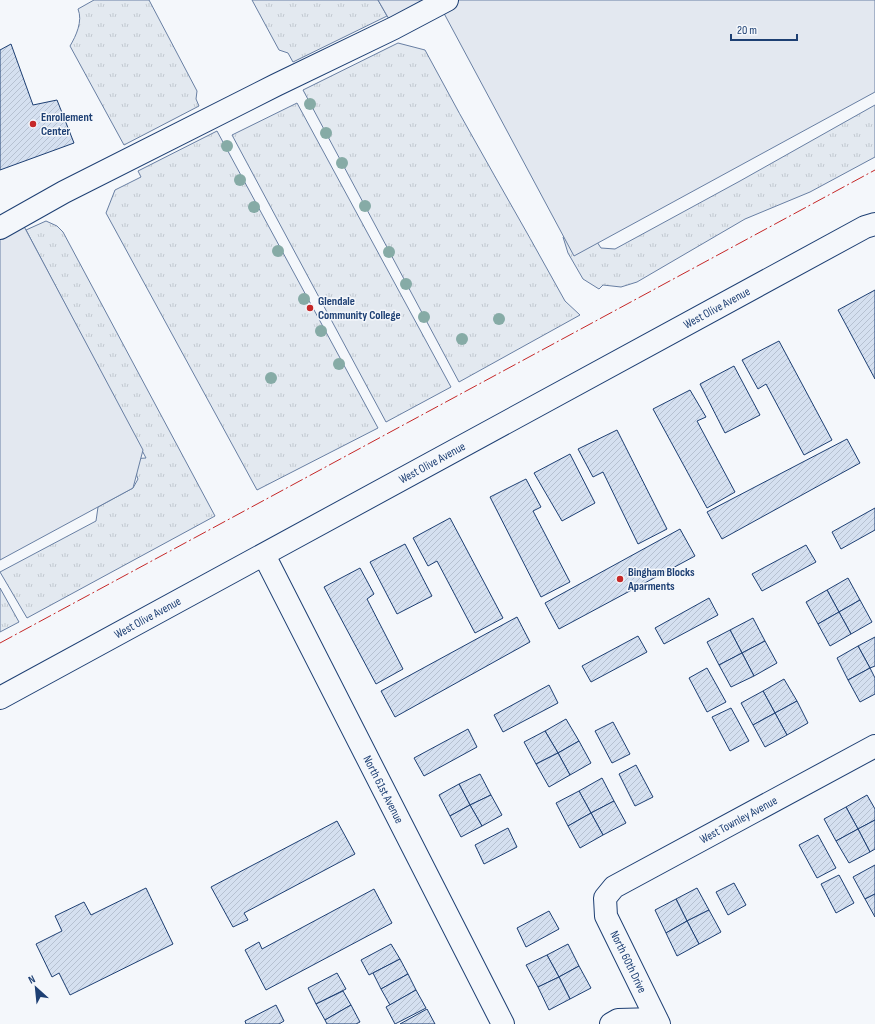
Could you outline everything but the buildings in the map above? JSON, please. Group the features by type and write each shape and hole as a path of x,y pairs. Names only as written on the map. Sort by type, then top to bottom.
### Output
{"street":[{"path":"0,228 71,189 276,85 394,28 447,0"},
{"name":"West Olive Avenue","path":"0,698 872,222"},
{"name":"North 61st Avenue","path":"264,555 503,1024"},
{"name":"West Townley Avenue","path":"605,898 614,887 875,746"},
{"name":"North 60th Drive","path":"605,898 606,916 656,1022"},
{"path":"611,1024 618,1020 656,1022"}],"green space":[{"path":"94,0 149,0 197,91 196,99 199,106 124,145 70,46 79,23 80,18 78,9"},
{"path":"252,0 378,0 387,16 293,62 288,53 279,50"},
{"path":"398,43 425,50 565,301 580,315 459,382 303,90"},
{"path":"297,103 451,387 386,422 232,135"},
{"path":"875,105 875,157 810,192 745,219 637,282 621,287 603,285 599,289 583,279 568,253 563,237 574,231 589,230 601,248 615,249"},
{"path":"217,131 378,428 257,490 106,213 115,190 141,177 138,171"},
{"path":"46,221 57,226 63,232 215,516 27,618 0,572 96,521 98,507 133,488 138,479 130,459 146,458 26,230"},
{"path":"0,588 19,622 0,632"}],"shaded area":[{"path":"378,0 875,0 875,92 574,256 439,4 394,28"},
{"path":"19,217 143,450 133,488 0,560 0,228"}],"power":[{"path":"0,643 875,170"}],"place":[{"name":"Enrollement Center","path":"33,124"},
{"name":"Glendale Community College","path":"310,308"},
{"name":"Bingham Blocks Aparments","path":"620,579"}]}
